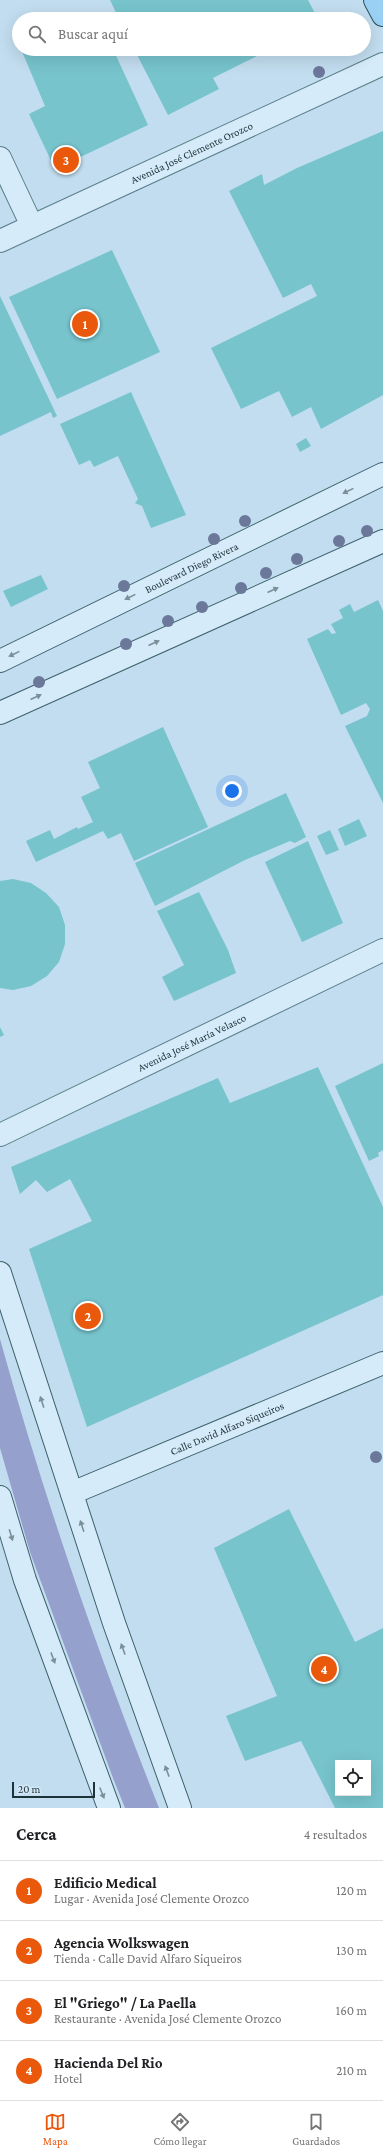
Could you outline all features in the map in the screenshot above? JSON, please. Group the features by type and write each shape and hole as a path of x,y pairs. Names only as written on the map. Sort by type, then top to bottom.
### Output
{"main road":[{"path":"375,0 383,15"}],"street":[{"name":"Avenida José Clemente Orozco","path":"0,241 383,64"},
{"path":"0,158 32,226"},
{"name":"Boulevard Diego Rivera","path":"0,661 383,474"},
{"path":"0,713 383,540"},
{"name":"Avenida José María Velasco","path":"0,1135 383,950"},
{"path":"0,1273 114,1623 180,1808"},
{"name":"Calle David Alfaro Siqueiros","path":"72,1493 382,1365"},
{"path":"0,1497 25,1580 109,1808"}],"shaded area":[{"path":"0,1339 35,1458 93,1634 159,1808 125,1808 30,1552 0,1448"}],"building":[{"path":"110,0 308,0 314,12 116,12"},
{"path":"24,56 116,56 148,125 55,169 29,114 45,106"},
{"path":"138,56 257,56 213,78 219,89 168,115"},
{"path":"383,131 383,395 321,429 311,407 292,417 279,391 241,409 211,348 317,296 311,284 283,298 229,191 262,174 264,185 297,168"},
{"path":"112,250 160,352 57,399 9,297"},
{"path":"0,296 57,416 53,418 51,412 0,436"},
{"path":"131,392 186,515 151,528 142,506 135,503 138,499 118,456 94,467 90,460 79,465 60,424"},
{"path":"306,438 311,446 300,452 296,444"},
{"path":"41,575 48,589 11,607 3,591"},
{"path":"378,600 383,611 383,803 345,726 367,716 370,709 366,703 341,715 307,639 328,629 332,634 336,633 331,624 343,618 339,610 350,604 354,612"},
{"path":"163,727 208,827 134,861 121,833 108,839 103,831 36,862 26,841 50,830 54,839 77,827 78,829 93,822 81,797 100,788 88,762"},
{"path":"286,793 306,837 295,843 290,841 245,860 155,906 135,863"},
{"path":"359,819 367,836 345,846 338,829"},
{"path":"330,830 339,850 326,855 317,836"},
{"path":"308,841 343,923 302,942 265,862"},
{"path":"13,879 31,883 46,893 59,907 65,925 65,944 59,962 47,976 31,986 13,990 0,988 0,881"},
{"path":"199,892 228,950 236,973 174,1001 162,977 184,965 157,911"},
{"path":"0,1027 4,1035 0,1037"},
{"path":"383,1063 383,1150 378,1153 379,1156 369,1161 335,1086"},
{"path":"318,1067 383,1207 383,1295 87,1427 29,1249 92,1221 70,1179 47,1192 36,1180 20,1194 11,1167 218,1078 230,1103"},
{"path":"289,1509 355,1642 383,1628 383,1808 335,1808 301,1741 245,1761 226,1716 277,1696 214,1548"}],"place":[{"name":"El \"Griego\" / La Paella","path":"66,160"},
{"name":"Edificio Medical","path":"85,324"},
{"name":"Agencia Wolkswagen","path":"88,1316"},
{"name":"Hacienda Del Rio","path":"324,1669"}]}
